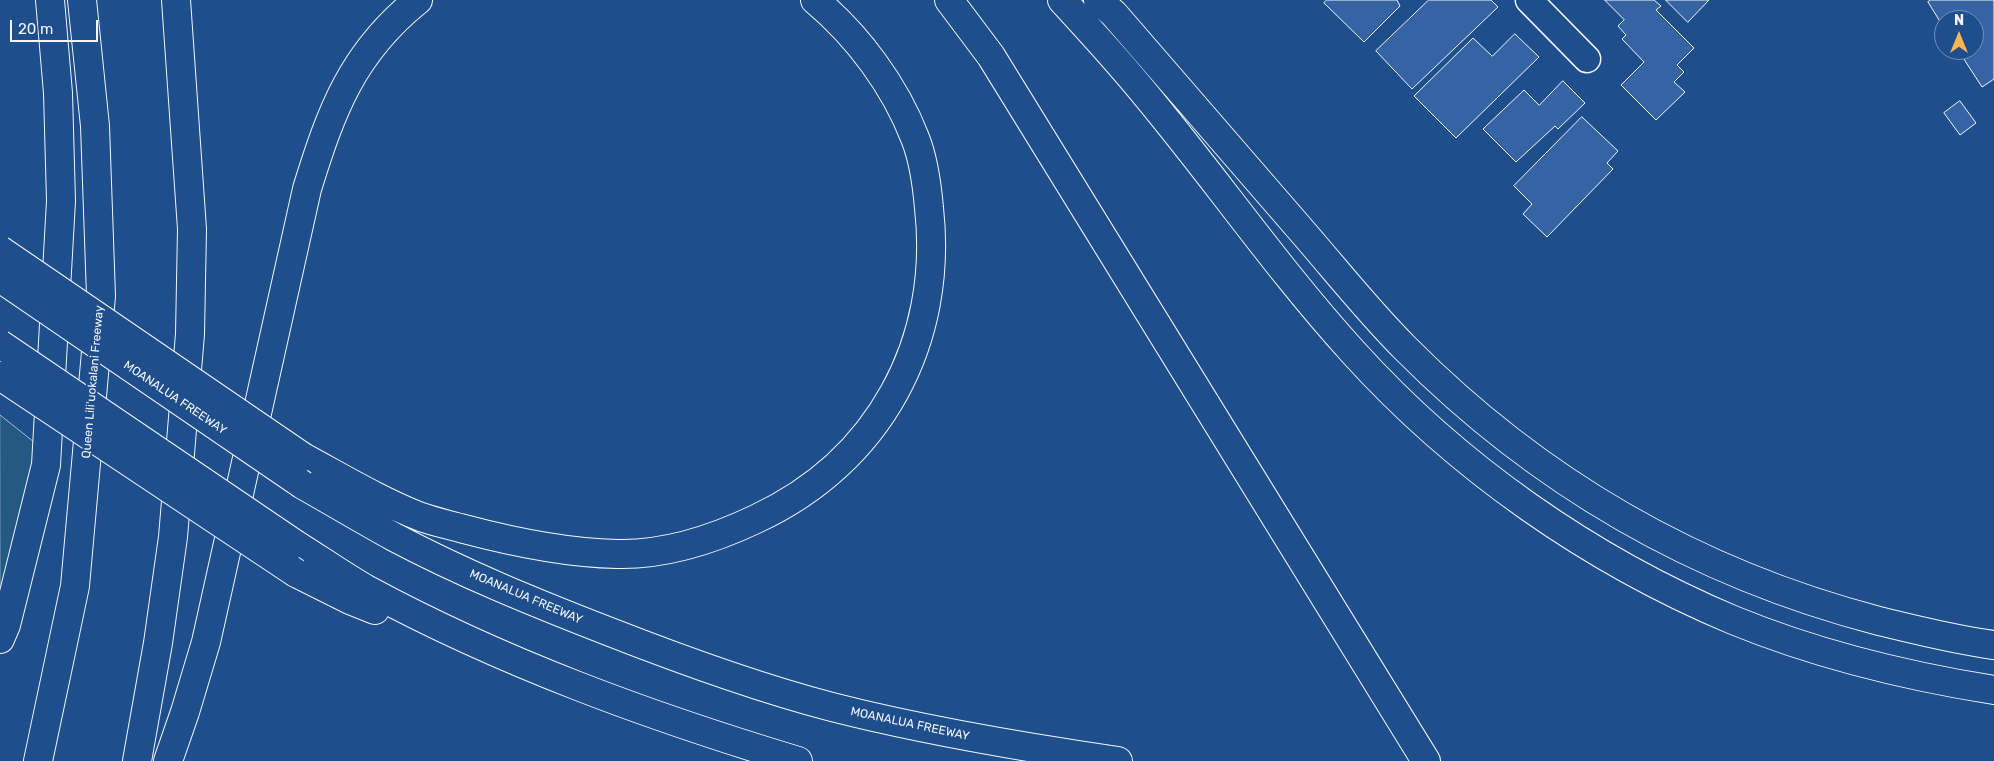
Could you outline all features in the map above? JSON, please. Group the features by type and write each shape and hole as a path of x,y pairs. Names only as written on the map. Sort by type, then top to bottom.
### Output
{"highway":[{"path":"0,639 6,625 46,465 61,201 58,93 50,0"},
{"name":"Queen Liliʻuokalani Freeway","path":"38,761 75,586 101,296 100,219 95,126 82,0"},
{"path":"136,761 158,643 174,537 190,334 192,229 176,0"},
{"path":"168,761 206,642 307,189 327,125 348,79 372,47 401,14 418,0"},
{"path":"0,250 303,456 362,489 423,518 489,535 545,546 618,554 671,548 728,532 772,512 820,481 859,445 889,404 909,363 923,323 930,282 932,232 926,180 916,139 894,95 835,17 816,0"},
{"path":"949,0 991,56 1426,761"},
{"path":"1062,0 1131,76 1297,287 1354,353 1454,450 1519,500 1590,547 1657,585 1735,620 1814,648 1926,679 1994,690"},
{"path":"1098,0 1114,14 1404,348 1489,424 1539,462 1635,526 1693,555 1761,584 1864,617 1912,629 1994,645"},
{"name":"MOANALUA FREEWAY","path":"0,278 303,485 395,537 472,575 563,614 728,675 831,707 930,729 1035,749 1118,761"},
{"path":"0,344 295,544 364,588 447,631 575,687"},
{"path":"0,376 296,573 350,600 575,687 700,731 798,761"}],"street":[{"path":"1529,0 1587,59"}],"shaded area":[{"path":"0,415 39,446 0,629"}],"building":[{"path":"1327,0 1397,0 1400,6 1364,42 1324,3"},
{"path":"1429,0 1491,0 1498,7 1412,89 1376,51"},
{"path":"1605,0 1654,0 1661,6 1656,10 1694,48 1677,65 1684,72 1674,82 1685,92 1656,120 1621,85 1644,62 1622,39 1626,35 1618,26 1624,20"},
{"path":"1666,0 1709,0 1688,22"},
{"path":"1931,0 1994,0 1994,79 1982,87 1964,60 1984,60 1984,10 1934,10 1934,12 1928,2"},
{"path":"1515,34 1539,57 1456,138 1414,96 1473,38 1492,56"},
{"path":"1563,81 1585,103 1558,129 1555,126 1516,162 1483,129 1524,90 1539,105"},
{"path":"1960,101 1976,123 1960,135 1944,113"},
{"path":"1582,117 1618,151 1607,163 1613,169 1547,237 1523,214 1532,204 1514,186"}]}
